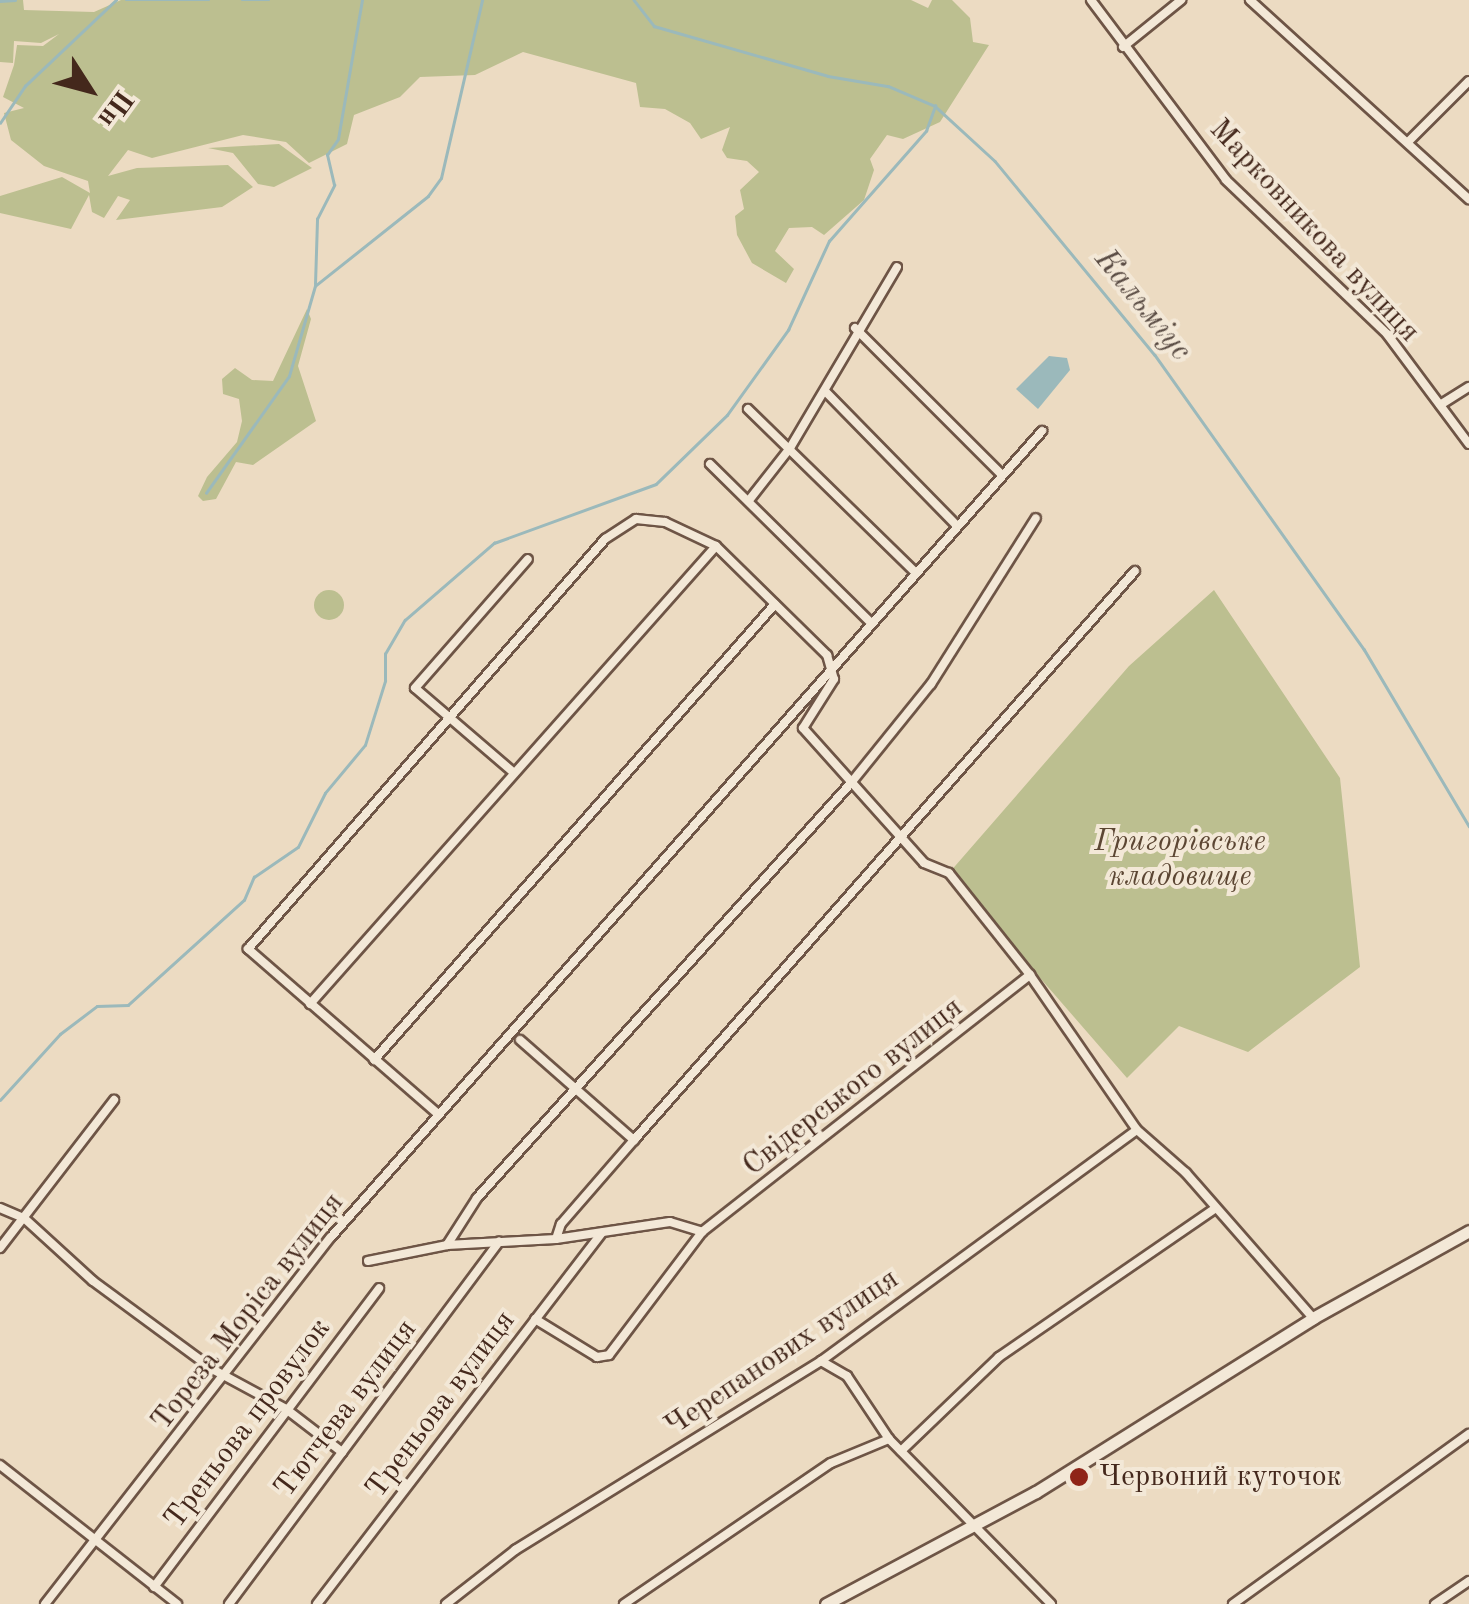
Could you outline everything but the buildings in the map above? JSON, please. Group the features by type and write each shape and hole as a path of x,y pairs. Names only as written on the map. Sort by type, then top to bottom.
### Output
{"street":[{"name":"Марковникова вулиця","path":"1090,0 1226,180 1387,334 1469,444"},
{"path":"1123,47 1181,0"},
{"path":"1250,0 1469,199"},
{"path":"1408,142 1469,81"},
{"path":"750,500 790,448 825,390 854,328 897,267"},
{"path":"854,328 1001,474"},
{"path":"1440,405 1469,387"},
{"path":"825,390 956,525"},
{"path":"748,409 914,572"},
{"path":"833,668 869,621 1042,431"},
{"path":"710,464 869,621"},
{"path":"447,1245 477,1198 851,783 930,684 1036,518"},
{"path":"438,1114 248,949 447,718 623,524 665,522 716,546 833,668 834,679 803,728 924,863 949,873 1030,975 1137,1130 1314,1318"},
{"path":"310,1004 716,546"},
{"path":"513,772 418,693 418,682 528,560"},
{"path":"556,1239 561,1224 1135,572"},
{"path":"374,1060 775,604"},
{"name":"Тореза Моріса вулиця","path":"45,1604 227,1377 331,1237 833,668"},
{"name":"Свiдерського вулиця","path":"535,1318 603,1358 702,1232 1030,975"},
{"path":"520,1040 634,1140"},
{"path":"0,1248 114,1100"},
{"name":"Черепанових вулиця","path":"446,1604 515,1550 821,1361 1137,1130"},
{"path":"0,1208 24,1218 93,1280 227,1377 286,1409 342,1452"},
{"path":"901,1452 999,1357 1214,1209"},
{"path":"368,1261 447,1245 556,1239 670,1222 702,1232"},
{"path":"826,1604 974,1524 1314,1318 1469,1231"},
{"name":"Треньова вулиця","path":"317,1604 602,1233"},
{"name":"Тютчева вулиця","path":"229,1604 498,1242"},
{"name":"Треньова провулок","path":"154,1588 379,1288"},
{"path":"821,1361 847,1376 889,1439 1051,1604"},
{"path":"1232,1604 1469,1434"},
{"path":"624,1604 831,1464 889,1439"},
{"path":"0,1465 177,1604"},
{"path":"1436,1604 1469,1580"},
{"path":"1032,1604 1044,1596"}],"green space":[{"path":"0,0 23,0 24,10 94,12 121,0 911,0 928,8 932,0 952,0 970,18 973,42 989,45 940,122 903,139 887,135 870,159 874,170 864,200 824,235 812,227 789,228 775,251 794,269 786,283 752,263 737,235 735,216 744,209 740,190 759,172 747,161 727,158 722,150 730,127 701,139 690,123 665,109 640,107 636,83 523,52 475,75 420,77 400,97 354,115 347,144 309,163 286,142 243,135 152,158 128,150 108,176 137,168 228,165 253,187 222,207 116,220 130,200 118,196 104,218 92,212 89,195 71,229 0,213 0,196 62,177 90,193 88,181 44,166 11,140 4,113 24,108 3,97 14,65 17,45 43,46 59,34 41,43 14,41 13,63 0,62"},
{"path":"279,144 312,168 274,187 258,184 233,153 208,148"},
{"path":"307,309 311,319 298,366 316,421 253,465 236,462 216,499 203,501 198,496 207,477 237,442 242,421 239,399 223,394 222,379 235,368 252,380 273,381"},
{"path":"329,590 340,594 344,605 340,616 329,620 318,616 314,605 318,594"},
{"name":"Григорівське кладовище","path":"1214,590 1340,778 1360,967 1248,1052 1179,1026 1127,1078 949,873 1129,666"}],"water":[{"path":"1049,356 1067,358 1070,370 1038,409 1016,389"}],"waterway":[{"name":"Кальміус","path":"0,1 15,0"},
{"path":"0,123 25,86 116,0"},
{"name":"Кальміус","path":"126,0 209,0"},
{"name":"Кальміус","path":"242,0 269,0"},
{"path":"315,284 317,219 334,185 327,155 338,139 362,0"},
{"path":"206,493 289,376 315,286 428,196 441,178 482,0"},
{"name":"Кальміус","path":"634,0 654,26 828,76 888,86 935,106 995,161 1155,355 1364,649 1469,826"},
{"path":"0,1100 60,1034 97,1006 128,1005 244,900 254,877 298,847 325,793 365,745 385,681 385,654 405,620 494,543 656,484 727,415 788,330 829,241 926,131 935,106"}],"place":[{"name":"Червоний куточок","path":"1079,1477"}]}
